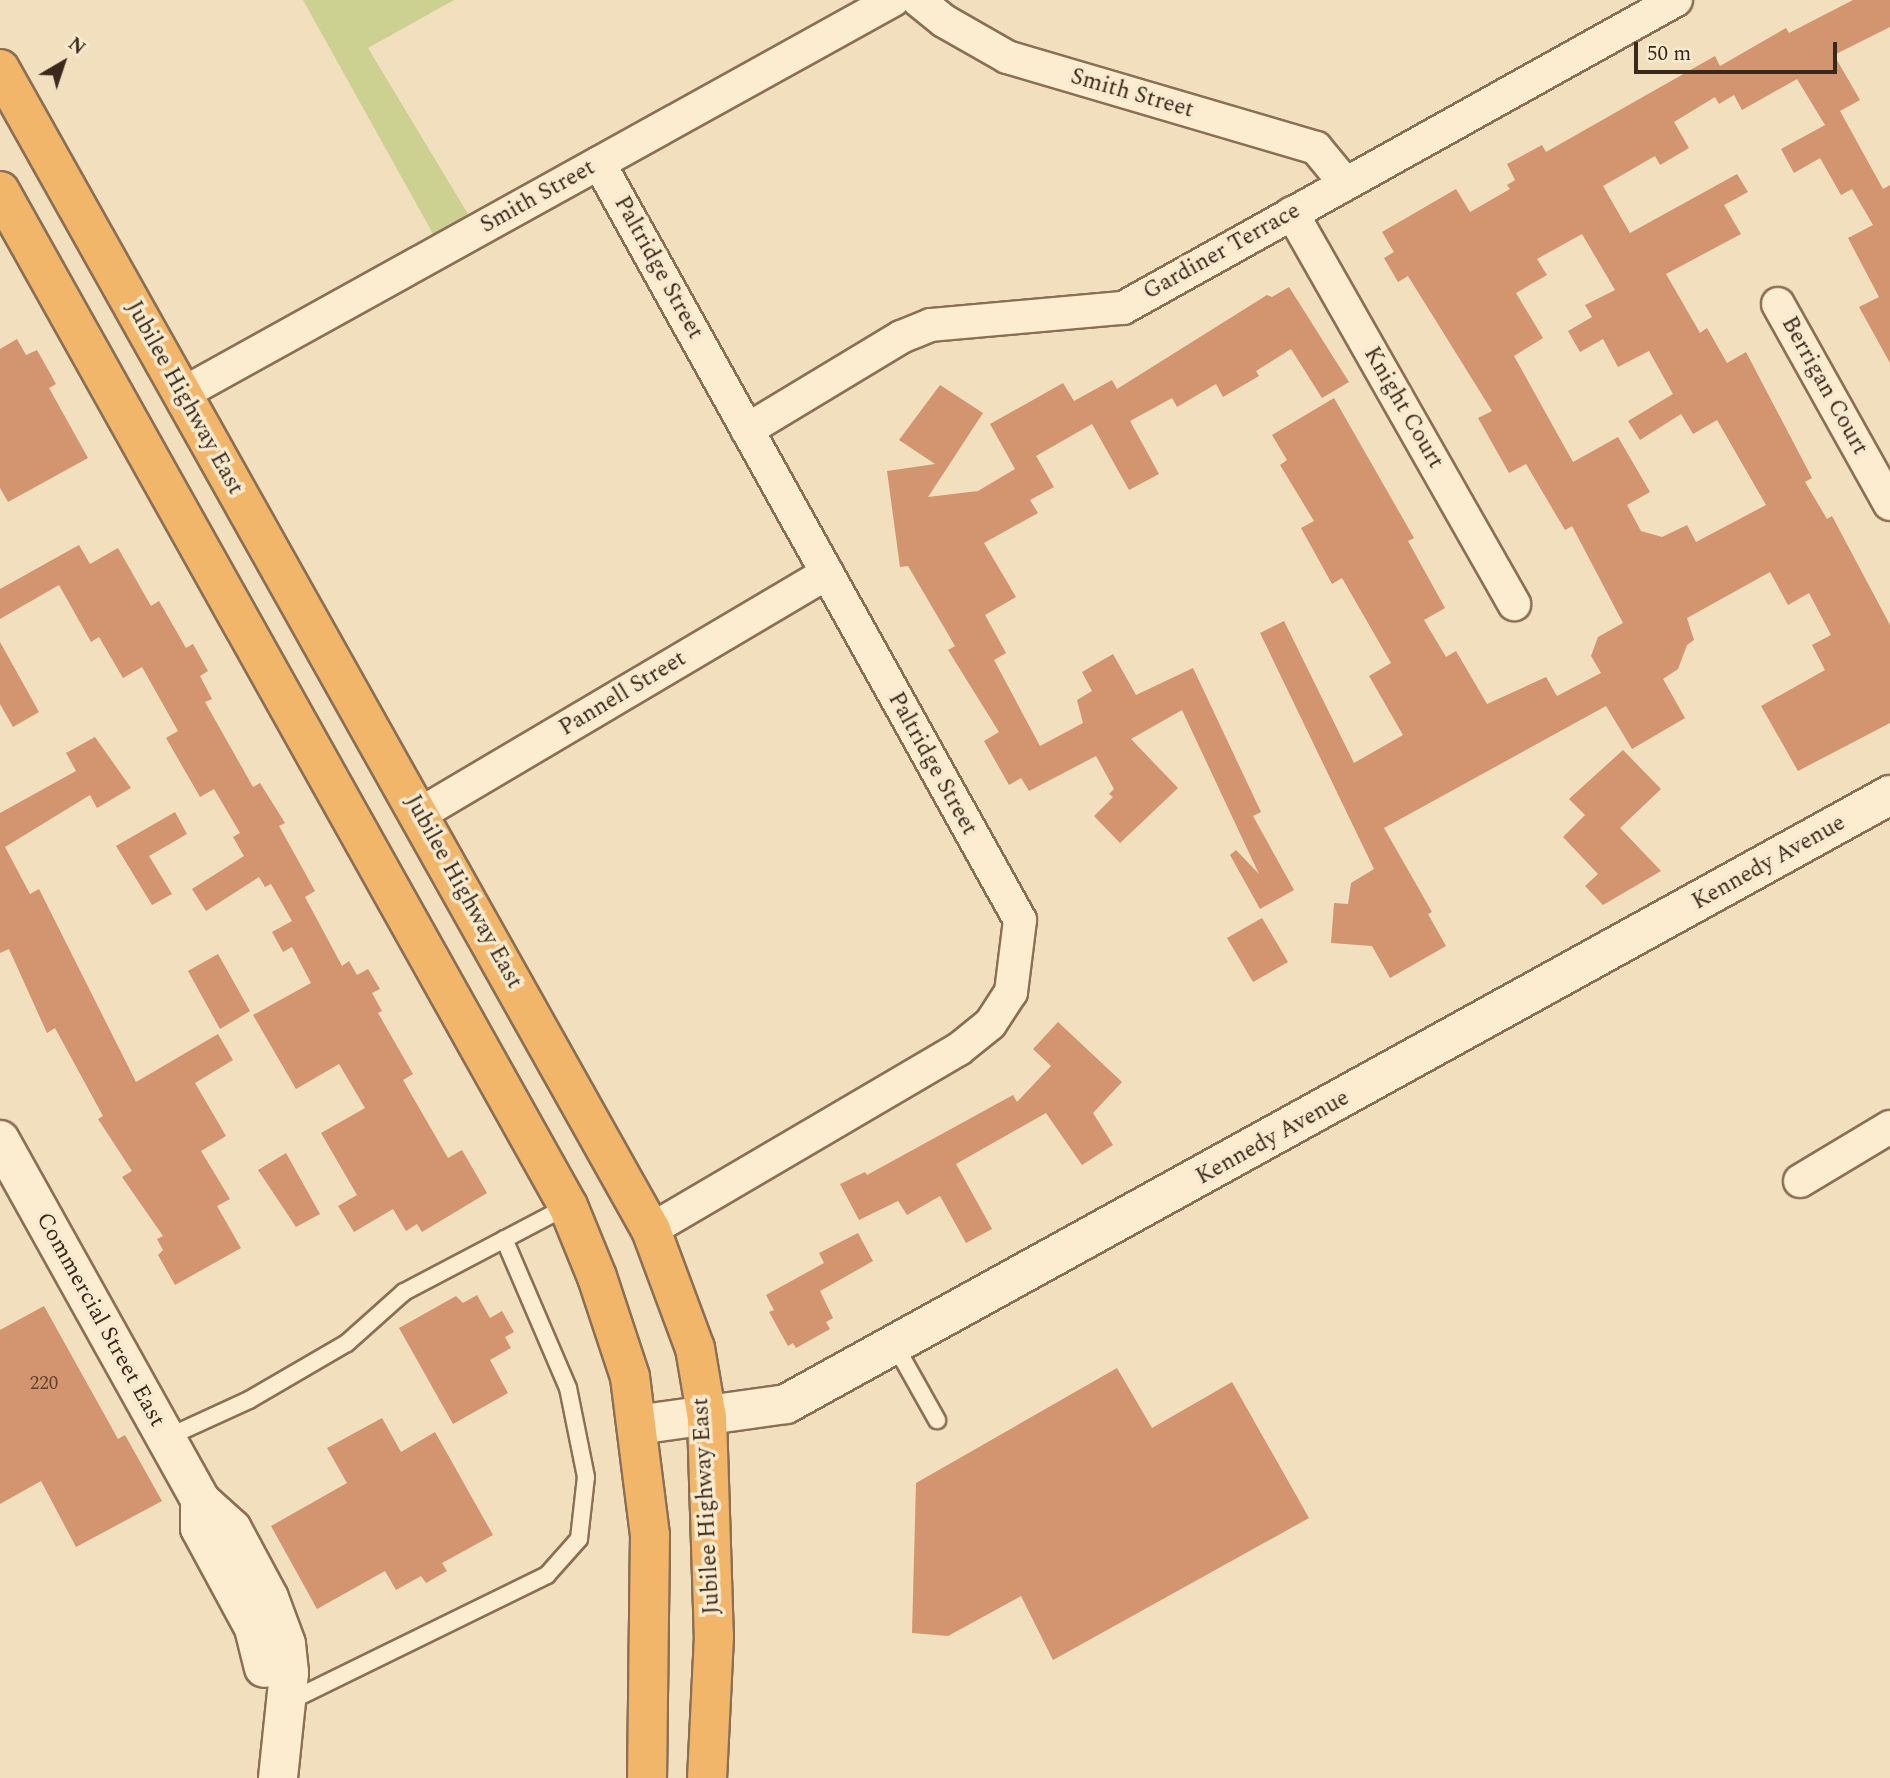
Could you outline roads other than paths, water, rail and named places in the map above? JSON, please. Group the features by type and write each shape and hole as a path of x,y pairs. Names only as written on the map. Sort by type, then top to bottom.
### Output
{"highway":[{"name":"Jubilee Highway East","path":"0,69 651,1230 695,1348 707,1418 713,1636 707,1778"},
{"path":"0,191 568,1206 617,1333 637,1425 650,1535 645,1768"},
{"path":"30,244 81,215"},
{"path":"255,645 308,616"}],"street":[{"name":"Smith Street","path":"182,394 893,0"},
{"name":"Smith Street","path":"918,0 944,21 1007,57 1316,148 1345,183"},
{"name":"Gardiner Terrace","path":"747,430 901,337 931,325 1123,308 1675,0"},
{"name":"Paltridge Street","path":"599,163 1020,920 1011,992 990,1024 959,1049 651,1230"},
{"name":"Knight Court","path":"1292,213 1514,604"},
{"name":"Berrigan Court","path":"1778,304 1890,503"},
{"name":"Pannell Street","path":"420,814 827,573"},
{"name":"Kennedy Avenue","path":"637,1425 707,1418 786,1404 896,1347 1890,795"},
{"path":"1800,1181 1890,1127"},
{"name":"Commercial Street East","path":"0,1140 200,1500 232,1529 273,1607 286,1644 288,1702 278,1778"},
{"name":"Commercial Street East","path":"200,1500 200,1528 254,1628 264,1662 266,1690 254,1778"}],"lane":[{"path":"166,1438 249,1401 347,1343 404,1292 568,1206"},
{"path":"288,1702 547,1575 579,1539 586,1477 568,1388 504,1239"},
{"path":"896,1347 937,1420"}]}
